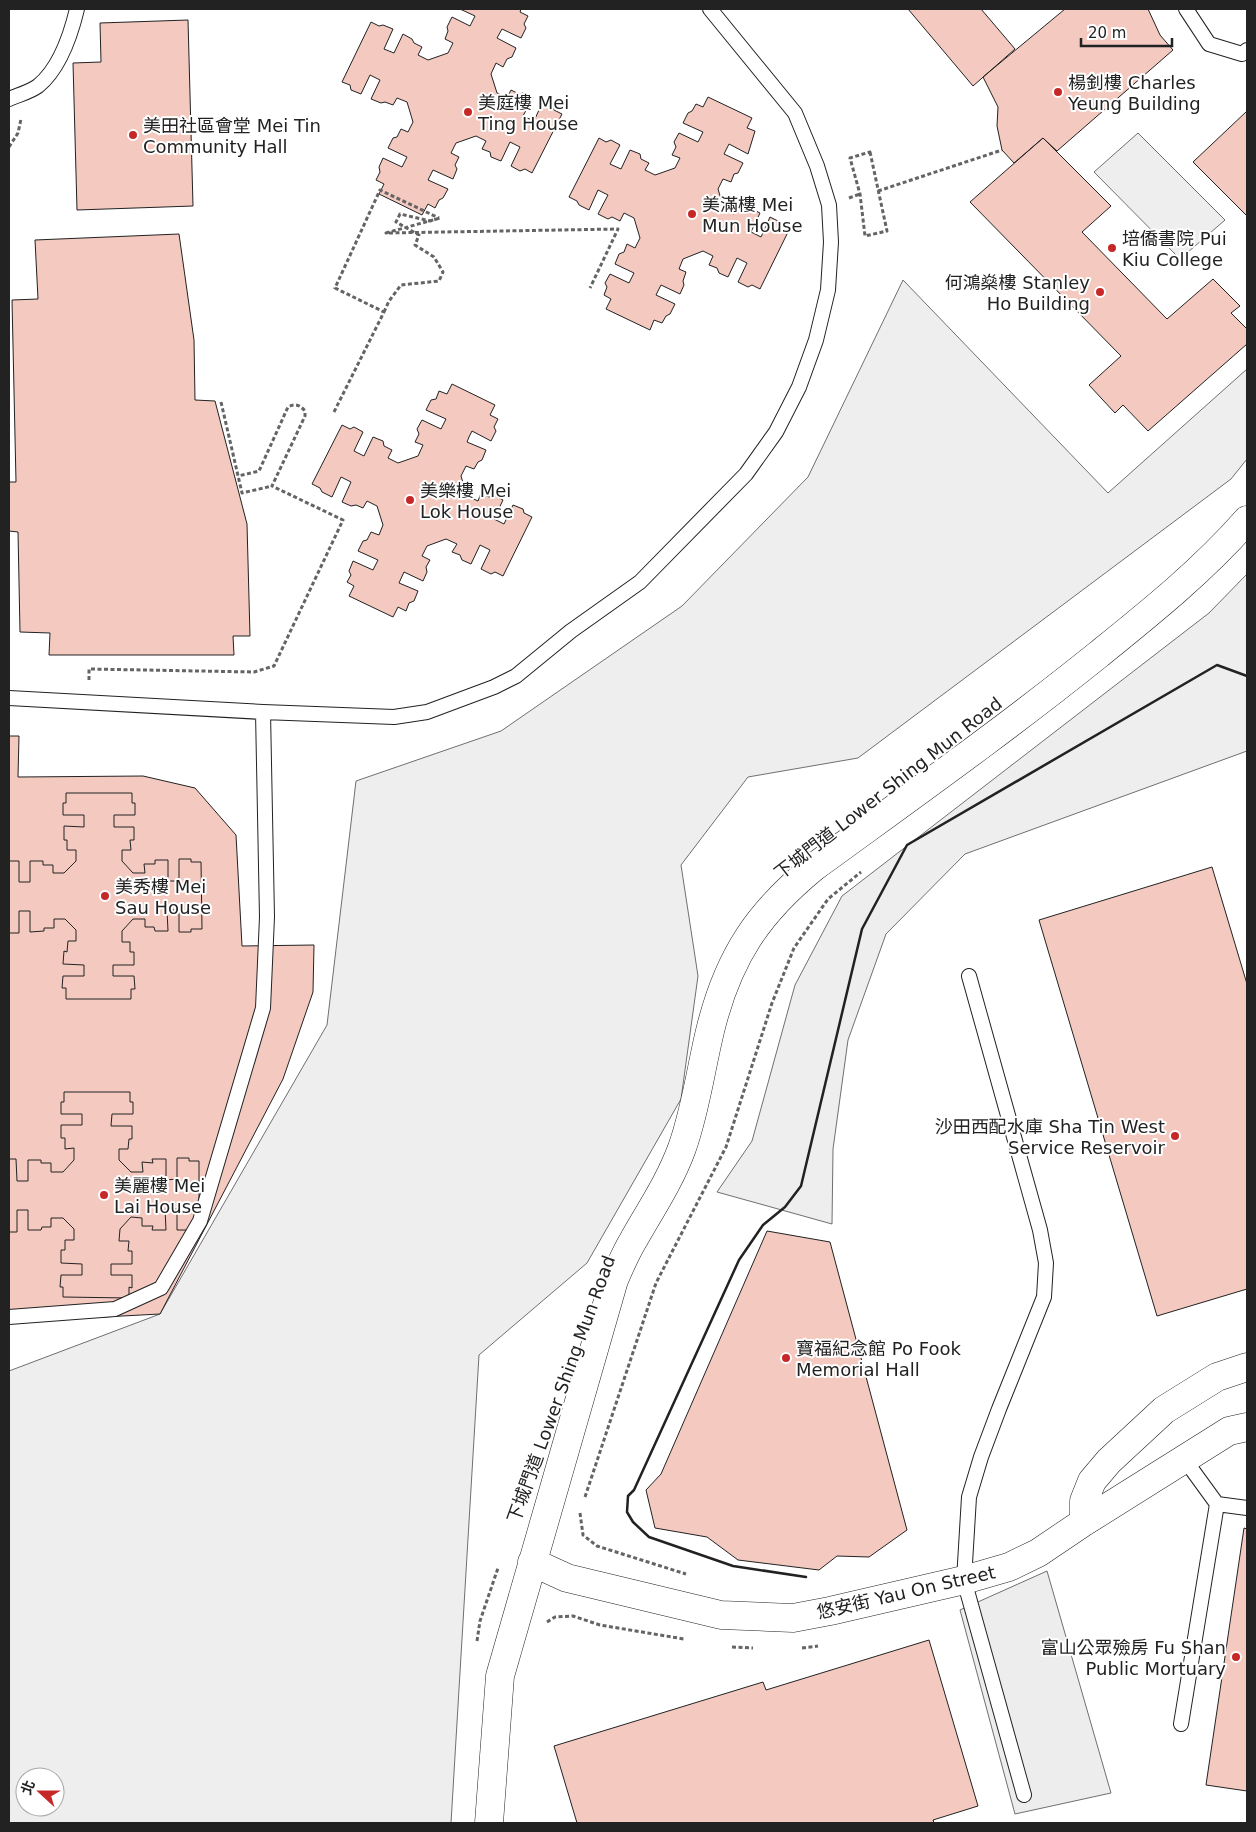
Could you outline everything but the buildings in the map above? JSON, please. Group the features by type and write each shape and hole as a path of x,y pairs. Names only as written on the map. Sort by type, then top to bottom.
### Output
{"street":[{"name":"下城門道 Lower Shing Mun Road","path":"489,1823 500,1676 614,1280 681,1152 696,1101 719,998 730,969 753,928 776,901 814,867 1035,705 1166,600 1223,548 1247,520"},
{"path":"1084,1522 1084,1501 1092,1481 1109,1461 1164,1410 1217,1377 1247,1367"},
{"name":"悠安街 Yau On Street","path":"532,1562 567,1578 721,1615 793,1618 964,1580 1009,1567 1038,1553 1229,1431 1247,1427"}],"lane":[{"path":"9,99 38,86 53,68 71,31 77,9"},
{"path":"9,698 394,717 427,712 467,698 516,676 571,631 640,582 746,474 776,432 802,379 816,340 826,299 830,242 829,206 817,166 795,113 710,9"},
{"path":"1186,9 1209,44 1242,54 1247,50"},
{"path":"9,1318 115,1309 161,1288 200,1221 263,1008 267,917 263,712"},
{"path":"969,976 1040,1230 1046,1263 1044,1297 996,1417 969,1497 964,1580 1024,1795"},
{"path":"1180,1724 1217,1504 1185,1460"},
{"path":"1217,1504 1247,1508"}],"path":[{"path":"878,191 1002,150"},
{"path":"870,152 878,191 888,231 865,236 860,194 850,158 870,152"},
{"path":"384,312 335,288 380,190 440,218"},
{"path":"334,412 389,301 401,285 440,281 443,272 434,257 415,245 418,235 396,222 400,214 430,221 440,218"},
{"path":"440,218 386,232 618,229 590,288"},
{"path":"87,703 89,670 254,672 274,666 343,520 272,486 242,493 221,402"},
{"path":"238,476 259,471 288,407 292,405 300,406 305,411 305,416 272,486"},
{"path":"690,1575 597,1546 583,1535 579,1515 656,1283 726,1147 772,1003 794,948 828,899 866,868"},
{"path":"476,1649 480,1621 499,1566"}],"shaded area":[{"path":"1138,133 1225,220 1180,259 1094,172"},
{"path":"903,280 1108,493 1247,369 1247,459 1231,479 858,758 748,777 681,865 698,976 681,1099 587,1263 479,1355 451,1823 9,1823 9,1371 160,1314 327,1025 356,781 501,731 682,606 808,477"},
{"path":"1247,574 1247,751 965,854 886,934 848,1040 833,1149 832,1224 717,1192 752,1141 795,985 842,896 1209,613"},
{"path":"1047,1571 1111,1793 1015,1814 960,1610"}],"wall":[{"path":"806,1577 733,1566 649,1537 633,1522 627,1512 628,1496 634,1490 739,1260 763,1225 785,1207 801,1186 862,929 907,845 1217,665 1247,676"}],"place":[{"name":"楊釗樓 Charles Yeung Building","path":"1058,92"},
{"name":"美庭樓 Mei Ting House","path":"468,112"},
{"name":"美田社區會堂 Mei Tin Community Hall","path":"133,135"},
{"name":"美滿樓 Mei Mun House","path":"692,214"},
{"name":"培僑書院 Pui Kiu College","path":"1112,248"},
{"name":"何鴻燊樓 Stanley Ho Building","path":"1100,292"},
{"name":"美樂樓 Mei Lok House","path":"410,500"},
{"name":"美秀樓 Mei Sau House","path":"105,896"},
{"name":"沙田西配水庫 Sha Tin West Service Reservoir","path":"1175,1136"},
{"name":"美麗樓 Mei Lai House","path":"104,1195"},
{"name":"寶福紀念館 Po Fook Memorial Hall","path":"786,1358"},
{"name":"富山公眾殮房 Fu Shan Public Mortuary","path":"1236,1657"}]}
